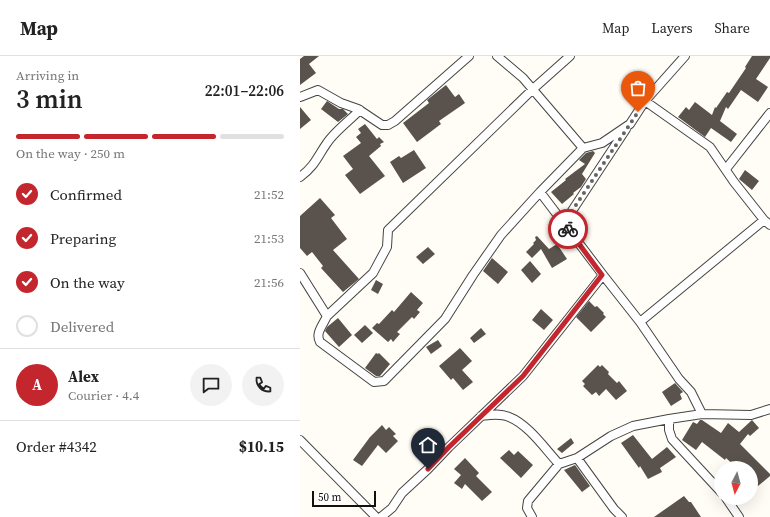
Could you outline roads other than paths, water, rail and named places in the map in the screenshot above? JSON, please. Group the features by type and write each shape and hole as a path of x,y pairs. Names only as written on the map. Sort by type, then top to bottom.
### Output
{"street":[{"path":"300,97 318,90 340,103 360,110 382,125 388,125 395,121 469,56"},
{"path":"497,56 523,78 583,148"},
{"path":"570,56 533,89 388,230 387,247 373,273 328,316 318,334 320,342 374,382 384,381 445,319 501,235 540,192 583,148 602,143 630,124"},
{"path":"564,223 645,101 685,56"},
{"path":"640,322 767,223 710,147 645,101"},
{"path":"300,177 309,170 318,159 327,142 360,110"},
{"path":"726,169 770,113"},
{"path":"540,192 602,275 640,322 679,379 691,392 702,414"},
{"path":"300,272 328,316"},
{"path":"381,517 392,508 402,492 428,469 523,376 602,275"},
{"path":"532,517 527,508 528,501 559,464 577,458 611,436 633,426 702,414 751,415 770,409"},
{"path":"481,416 494,414 509,417 524,426 559,464"},
{"path":"669,419 669,430 672,439 714,484"},
{"path":"300,440 376,517"},
{"path":"577,458 614,509 622,517"},
{"path":"731,505 740,517"}]}
